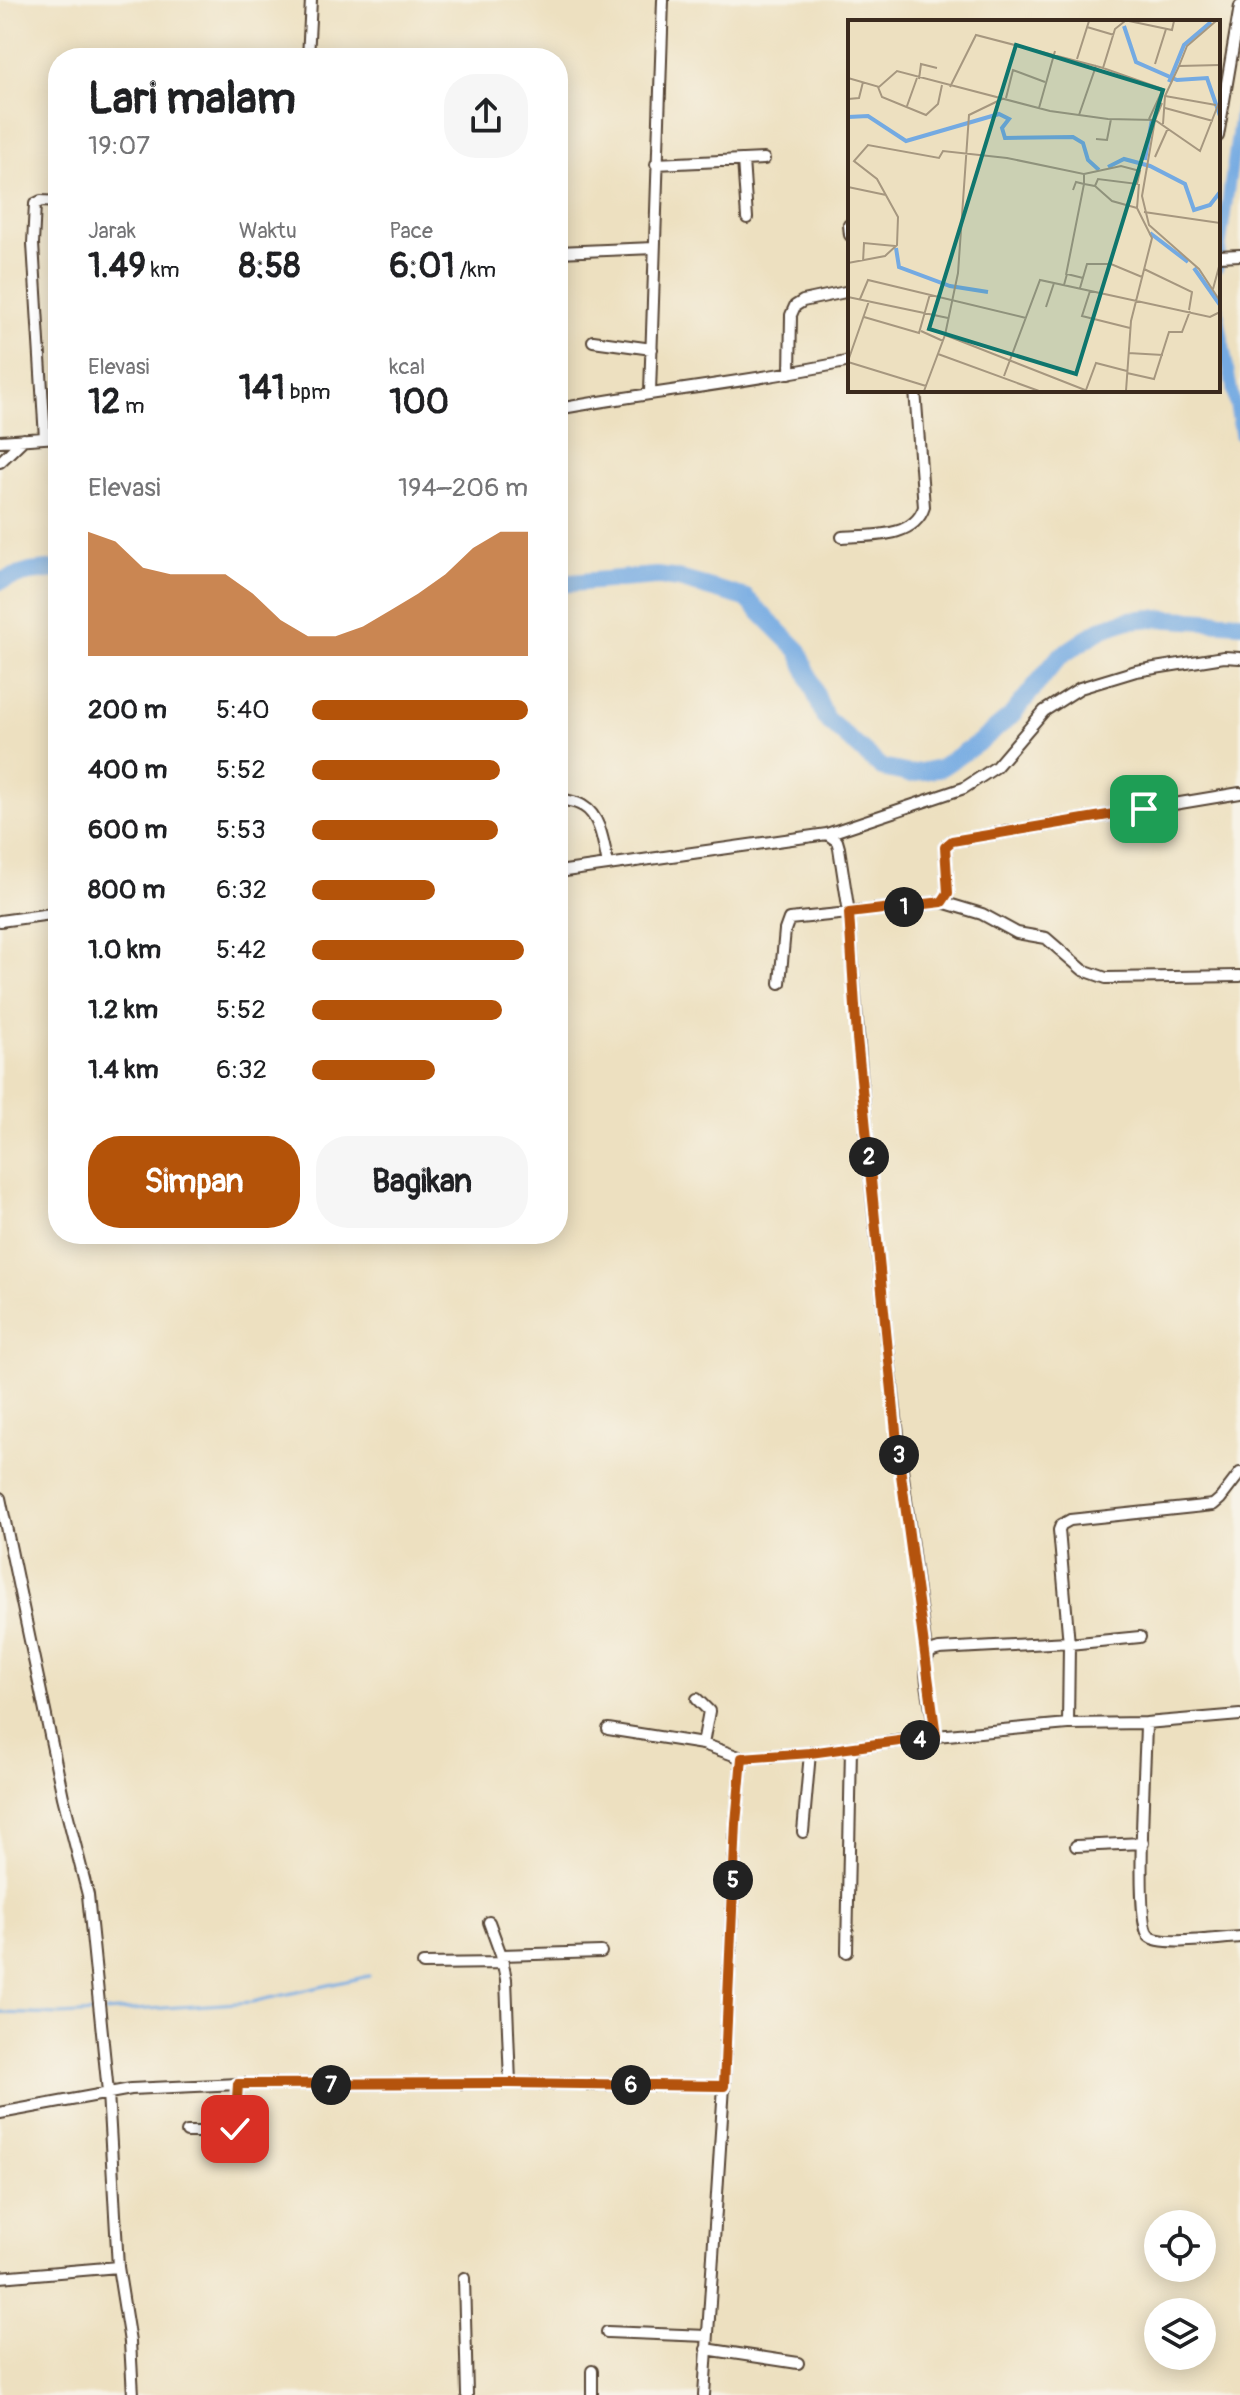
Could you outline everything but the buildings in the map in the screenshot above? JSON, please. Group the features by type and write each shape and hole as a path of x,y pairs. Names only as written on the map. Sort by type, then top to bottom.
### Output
{"street":[{"path":"309,48 311,0"},
{"path":"650,392 663,0"},
{"path":"1220,124 1240,6"},
{"path":"656,164 764,159"},
{"path":"743,160 747,218"},
{"path":"45,438 33,244 35,204 48,201"},
{"path":"568,252 654,248"},
{"path":"790,373 791,315 795,306 803,301 848,291"},
{"path":"593,341 652,349"},
{"path":"568,407 848,361"},
{"path":"842,537 887,534 905,529 921,518 924,498 915,392"},
{"path":"0,441 48,438"},
{"path":"0,462 24,439"},
{"path":"568,871 827,834 964,788 996,767 1044,711 1080,688 1136,671 1224,657 1240,658"},
{"path":"942,902 948,893 945,847 952,841 1240,793"},
{"path":"568,801 581,804 589,811 602,834 608,865"},
{"path":"827,834 837,841 839,848 849,913 857,1038 898,1452 936,1736"},
{"path":"780,983 785,930 789,919 942,902 982,914 1017,933 1046,938 1074,964 1092,975 1106,978 1240,976"},
{"path":"0,921 48,914"},
{"path":"1068,1724 1069,1643 1061,1525 1070,1520 1213,1505 1240,1473"},
{"path":"0,1498 63,1797 88,1895 108,2092 118,2267 130,2342 133,2395"},
{"path":"927,1657 939,1649 1140,1637"},
{"path":"697,1699 709,1711 703,1744"},
{"path":"608,1729 703,1744 742,1758 1068,1724 1146,1723 1240,1715"},
{"path":"1146,1723 1140,1889 1144,1929 1150,1937 1163,1941 1240,1937"},
{"path":"847,1952 851,1748"},
{"path":"803,1832 810,1753"},
{"path":"704,2395 742,1758"},
{"path":"1076,1846 1143,1843"},
{"path":"489,1922 506,1979 510,2083"},
{"path":"423,1964 601,1952"},
{"path":"0,2113 131,2089 238,2084 724,2086"},
{"path":"187,2132 224,2133 235,2129 238,2084"},
{"path":"0,2277 118,2267"},
{"path":"464,2278 467,2395"},
{"path":"607,2332 707,2336"},
{"path":"706,2349 798,2363"},
{"path":"592,2371 592,2395"}],"waterway":[{"path":"1220,253 1240,110"},
{"path":"1220,320 1240,436"},
{"path":"0,581 48,570"},
{"path":"568,583 656,576 679,579 746,598 799,651 825,718 882,768 910,774 940,768 981,741 1010,717 1059,657 1103,628 1129,620 1154,618 1240,623"},
{"path":"104,2012 252,2002 369,1976"},
{"path":"0,2013 96,2013"}],"route":[{"path":"235,2129 238,2084 724,2086 736,1823 742,1758 810,1753 936,1736 898,1452 857,1038 849,913 942,902 948,893 944,853 945,847 952,841 1144,809"}]}
